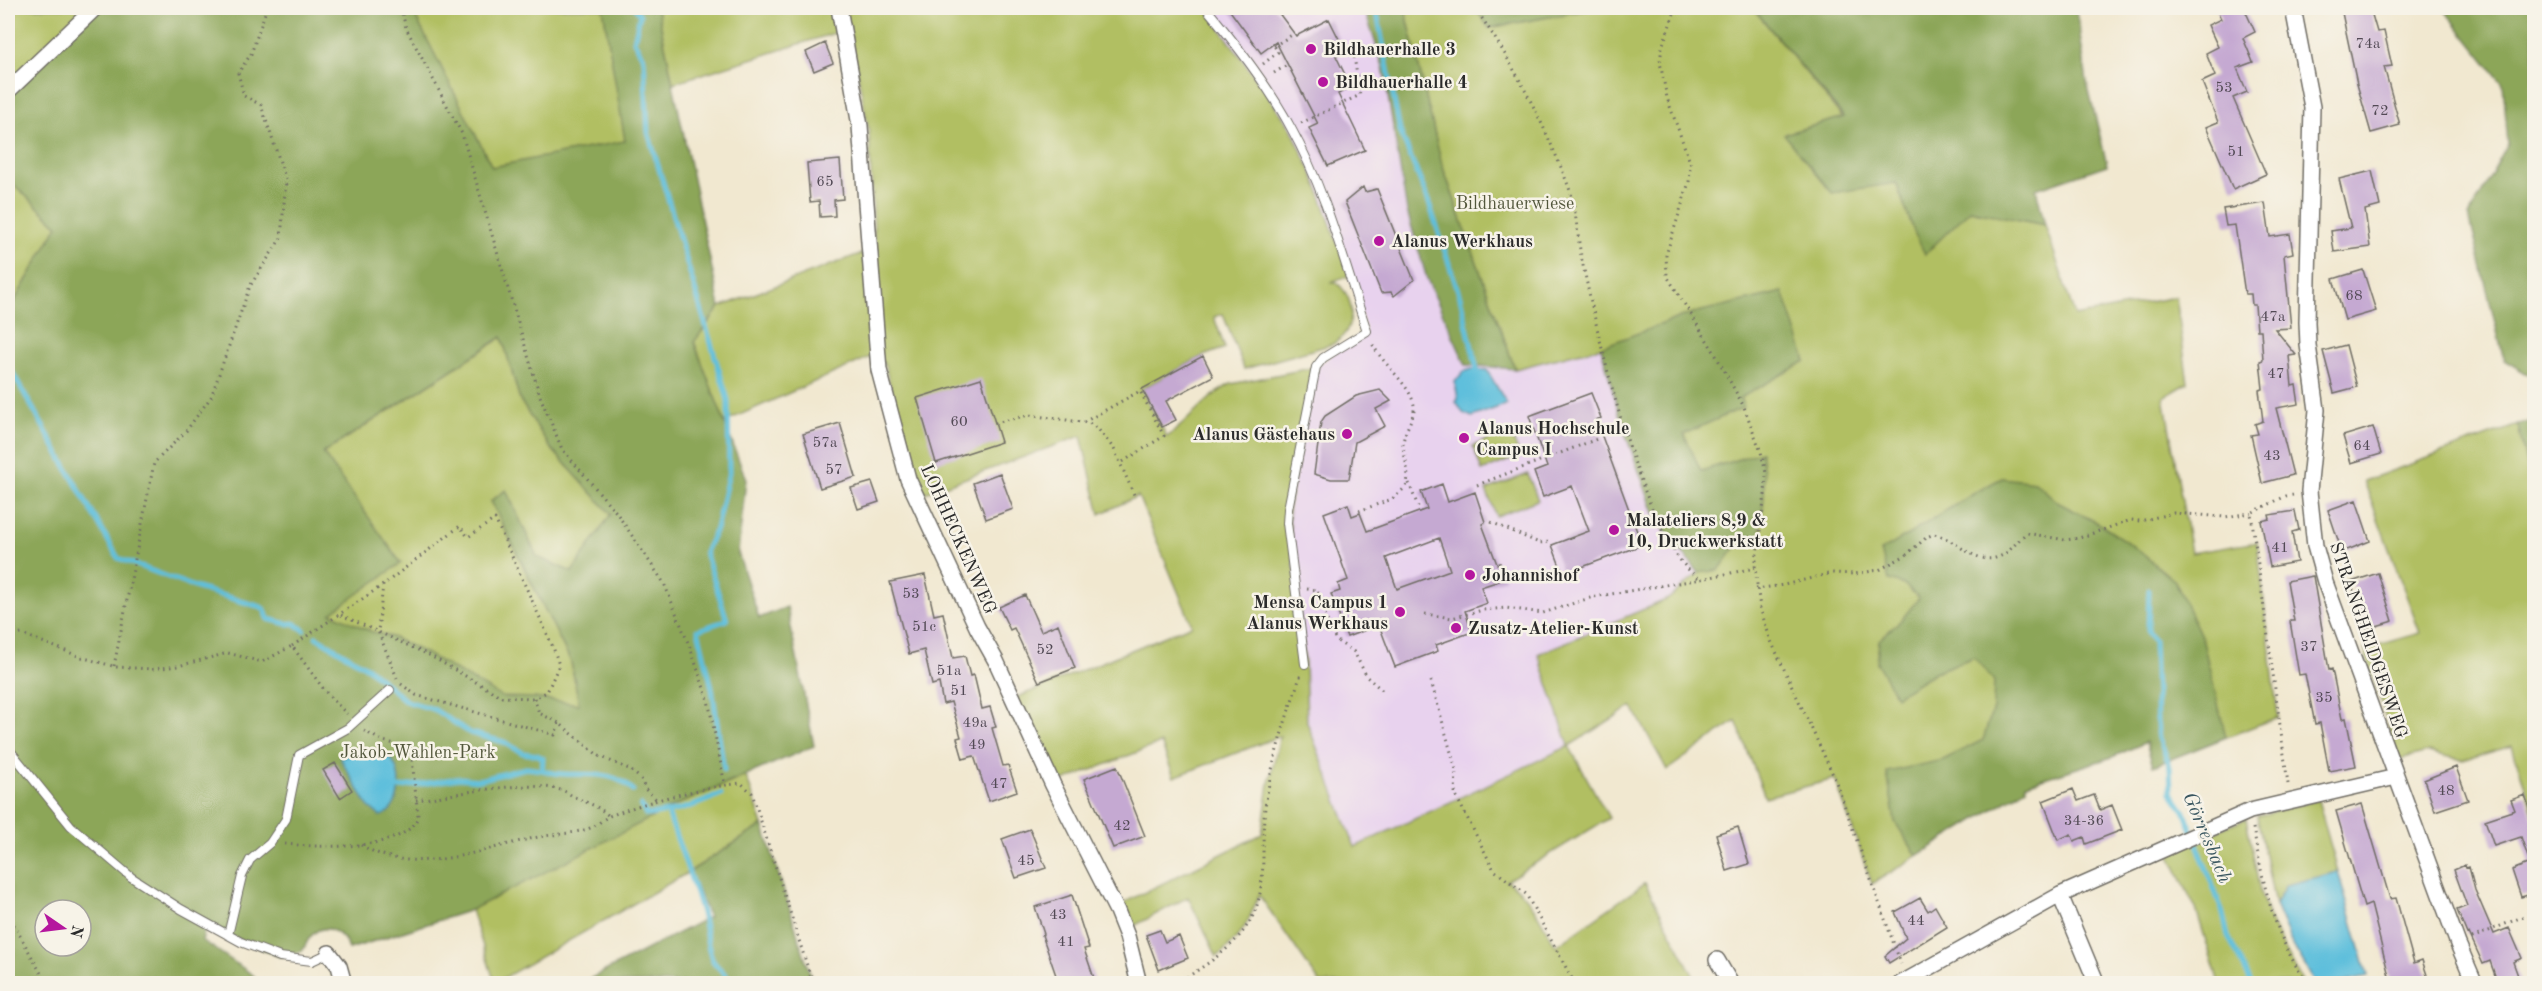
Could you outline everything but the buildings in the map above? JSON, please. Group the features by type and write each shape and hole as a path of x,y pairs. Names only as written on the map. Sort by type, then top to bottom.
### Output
{"street":[{"path":"8,91 95,8"},
{"name":"LOHHECKENWEG","path":"839,8 860,126 879,370 908,479 976,627 996,661 1053,785 1117,911 1127,936 1139,984"},
{"name":"STRANGHEIDGESWEG","path":"2294,8 2312,107 2308,345 2317,410 2309,491 2315,546 2325,582 2396,777 2475,984"},
{"path":"1904,981 2060,895 2250,811 2396,777"},
{"path":"2060,895 2097,984"},
{"path":"329,953 339,966 344,984"},
{"path":"1717,960 1731,984"}],"lane":[{"path":"1206,8 1255,71 1291,128 1316,182 1331,222 1366,331 1323,358 1316,367 1288,509 1305,664"},
{"path":"228,935 242,876 250,860 270,843 290,810 299,755 355,723 391,689"},
{"path":"8,748 71,826 131,877 181,909 228,935 280,957 312,961 329,953"}],"path":[{"path":"114,666 153,463 186,431 211,397 250,286 280,238 286,180 261,105 244,96 238,73 250,54 265,14 260,8"},
{"path":"401,8 405,28 462,134 540,396 562,448 616,512 668,592 708,700 725,785"},
{"path":"1475,8 1507,56 1569,187 1601,347 1623,427 1657,521 1667,540 1689,571 1701,579"},
{"path":"1676,8 1662,47 1660,62 1667,98 1691,165 1689,182 1666,255 1665,266 1672,285 1713,350 1744,407 1761,452 1766,473 1765,495 1755,568 1760,608 1771,641 1835,779 1904,981"},
{"path":"1255,71 1278,52 1274,45 1296,33"},
{"path":"1291,128 1360,95 1354,56"},
{"path":"1366,331 1378,356 1414,404 1414,410 1403,437 1408,482 1420,512"},
{"path":"1084,422 1140,391 1164,436 1120,463"},
{"path":"995,423 1029,415 1084,422 1098,429 1107,438 1135,497"},
{"path":"1477,485 1598,439"},
{"path":"1359,511 1397,496 1408,482"},
{"path":"1756,589 1784,585 1832,573 1854,574 1879,570 1906,555 1927,537 1934,534 1975,556 1988,559 2010,551 2027,533 2065,540 2079,538 2131,520 2140,521 2174,513 2224,517 2251,513 2286,496 2309,491"},
{"path":"2251,513 2291,801"},
{"path":"8,636 22,634 81,657 114,666 153,669 177,666 228,653 262,662 340,615 460,526 468,537 495,519 559,665 547,692 534,698 502,697 459,670 340,615"},
{"path":"1491,522 1539,543 1551,542"},
{"path":"1425,614 1452,618 1483,610 1506,608 1543,613 1593,597 1755,568"},
{"path":"383,585 378,631 398,682 416,695 555,735 559,723"},
{"path":"1295,589 1317,590 1331,632 1337,641 1354,652 1367,677 1384,692"},
{"path":"270,843 362,845 386,841 409,830 416,824 418,816 412,759 408,750 403,746 383,741 366,733 328,695 292,646"},
{"path":"1177,984 1217,957 1251,920 1260,889 1262,834 1269,783 1277,747 1305,664"},
{"path":"1431,681 1455,770 1455,794 1494,870 1526,894 1575,984"},
{"path":"391,689 398,682"},
{"path":"534,698 539,713 559,723 592,752 629,769 641,779 645,789 657,800"},
{"path":"362,845 388,858 409,862 436,860 539,837 587,830 609,816 657,800 706,787 741,783 752,793 813,984"},
{"path":"416,800 522,786 547,788 562,790 575,798 597,805 609,816"},
{"path":"2250,811 2262,882 2273,917 2289,956 2308,984"},
{"path":"2458,944 2535,912"},
{"path":"8,914 47,984"}],"shaded area":[{"name":"Alanus Hochschule Campus I","path":"1207,8 1364,8 1383,66 1466,365 1515,369 1601,347 1623,427 1657,521 1699,573 1668,599 1538,654 1569,745 1355,847 1307,722 1305,664 1287,523 1316,367 1366,330 1335,231"}],"green space":[{"path":"8,8 95,8 17,81 8,56"},
{"path":"95,8 411,8 492,167 625,141 603,8 657,8 720,307 694,342 746,479 738,553 759,618 787,607 814,746 674,806 471,910 349,949 339,934 323,929 310,937 302,951 280,957 206,925 202,940 253,975 256,980 245,983 8,983 8,400 14,390 8,388 8,312 58,226 8,179 8,56 17,80","holes":["502,337 520,400 550,447 611,514 572,572 537,557 506,490 491,501 571,662 579,704 534,698 502,697 429,655 392,637 370,631 331,613 401,563 323,453","359,750 380,754 392,762 397,776 397,797"]},
{"path":"411,8 603,8 626,141 492,167"},
{"path":"657,8 831,8 835,33 673,83"},
{"path":"845,8 1206,8 1291,128 1316,182 1349,276 1330,282 1336,282 1348,297 1350,323 1341,338 1333,344 1244,369 1223,314 1214,317 1225,348 1203,356 1142,389 1167,437 1214,395 1231,384 1316,367 1288,509 1305,664 1307,722 1355,847 1569,746 1609,818 1506,881 1515,886 1529,901 1556,946 1645,883 1694,977 1686,984 1320,983 1259,895 1243,929 1217,957 1188,897 1134,926 1123,903 1262,834 1269,783 1280,736 1174,777 1161,743 1053,785 1013,699 1192,625 1138,496 1100,514 1081,436 925,493 914,470 884,363 870,357 724,422 694,341 720,307 857,255 875,251 869,132"},
{"path":"1364,8 1405,8 1442,165 1515,369 1466,365 1427,279 1407,211 1383,66"},
{"name":"Bildhauerwiese","path":"1405,8 1475,8 1489,28 1597,8 1753,8 1896,183 1915,234 1969,210 2045,225 2075,316 2176,297 2188,383 2164,397 2191,553 2257,542 2278,717 2153,766 2146,742 2112,757 2026,784 2027,788 1872,884 1835,779 1765,797 1736,721 1667,770 1632,706 1569,746 1538,654 1668,599 1699,573 1657,521 1623,427 1601,347 1515,369 1442,165"},
{"path":"1475,8 1597,8 1489,28"},
{"path":"1753,8 2076,8 2087,82 2107,165 2036,189 2045,225 1970,210 1925,254 1896,183 1832,193 1784,134 1844,117"},
{"path":"2443,8 2534,8 2534,378 2504,360 2469,216 2508,144 2503,84"},
{"path":"8,179 58,226 8,312"},
{"path":"1783,292 1806,361 1740,398 1744,407 1684,434 1701,471 1761,452 1763,463 1764,493 1759,535 1743,537 1719,570 1699,573 1657,521 1623,427 1601,347 1689,314"},
{"name":"Jakob-Wahlen-Park","path":"502,337 520,400 550,447 611,514 572,573 537,557 506,490 491,501 571,662 579,705 674,806 746,776 763,825 689,872 495,983 471,910 349,949 339,934 323,929 310,937 302,951 280,957 322,454"},
{"path":"2534,420 2534,501 2518,425"},
{"path":"2518,425 2534,501 2534,815 2512,746 2463,760 2428,752 2399,759 2364,649 2420,633 2364,481"},
{"path":"1510,431 1520,456 1482,471 1473,446"},
{"path":"1528,474 1538,500 1496,516 1486,490"},
{"path":"2002,478 2035,482 2059,503 2098,523 2133,546 2175,581 2202,638 2226,737 2153,766 2146,742 2112,757 2026,784 2027,788 1917,856 1895,822 1887,772 1943,760 1983,740 1993,708 1994,681 1974,657 1935,672 1896,696 1877,663 1879,640 1901,620 1919,598 1905,585 1889,580 1881,551"},
{"path":"2318,800 2338,872 2286,885 2275,905 2257,816"},
{"path":"2246,818 2260,892 2272,925 2303,983 2219,983 2196,909 2168,852"},
{"path":"763,825 813,983 582,983 709,917 689,872"}],"water":[{"path":"1472,369 1487,370 1507,404 1472,417 1463,413 1456,402 1458,399 1455,382 1463,372"},
{"path":"359,750 388,756 398,773 396,800 387,813 380,816 368,806 340,758"},
{"path":"2338,872 2368,976 2336,983 2315,983 2291,942 2275,905 2286,885"}],"waterway":[{"path":"635,8 640,15 634,41 644,59 648,132 728,400 729,472 716,529 705,552 727,620 698,630 712,688 724,770"},
{"path":"1374,8 1378,18 1400,131 1428,200 1460,297 1477,369"},
{"path":"8,370 11,370 118,558 197,588 261,607 265,610 268,619 288,624 294,623 304,630"},
{"name":"Görresbach","path":"2149,590 2148,632 2154,641 2157,722 2159,738 2170,767 2171,792 2185,812 2222,910 2228,936 2252,984"},
{"path":"316,637 368,668 406,701 433,709"},
{"path":"435,710 470,733 504,742 523,753 543,758 542,770 553,773 602,775 624,783 633,791"},
{"path":"397,788 459,778 479,780 526,768 542,770"},
{"path":"641,805 646,815 657,814 685,808 721,794"},
{"path":"668,813 701,909 712,959 731,984"}],"place":[{"name":"Bildhauerhalle 3","path":"1311,49"},
{"name":"Bildhauerhalle 4","path":"1323,82"},
{"name":"Alanus Werkhaus","path":"1379,241"},
{"name":"Alanus Gästehaus","path":"1347,434"},
{"name":"Alanus Hochschule Campus I","path":"1464,438"},
{"name":"Malateliers 8,9 & 10, Druckwerkstatt","path":"1614,530"},
{"name":"Johannishof","path":"1470,575"},
{"name":"Mensa Campus 1 Alanus Werkhaus","path":"1400,612"},
{"name":"Zusatz-Atelier-Kunst","path":"1456,628"}]}
